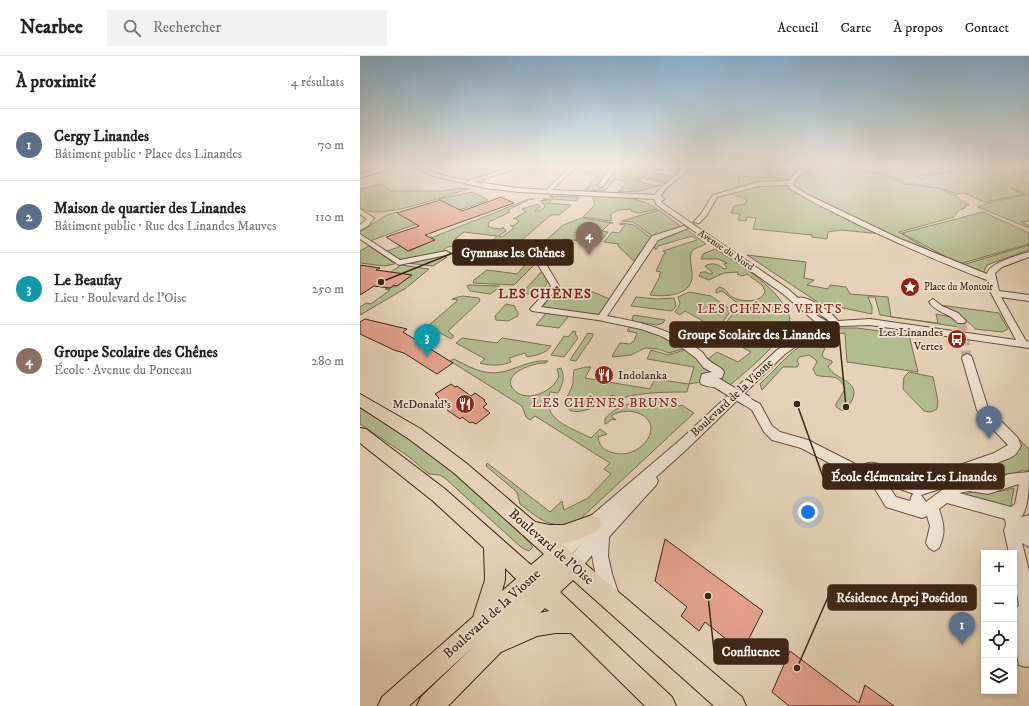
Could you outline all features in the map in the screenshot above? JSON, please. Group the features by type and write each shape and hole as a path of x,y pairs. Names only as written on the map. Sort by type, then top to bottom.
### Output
{"main road":[{"name":"Boulevard de l'Oise","path":"360,400 415,434 460,468 733,706"},
{"path":"360,434 439,496 494,544 663,706"},
{"path":"531,529 550,536 597,530"},
{"path":"483,622 495,580 494,544"},
{"name":"Boulevard de la Viosne","path":"430,706 486,651 538,586 566,560"},
{"name":"Boulevard de la Viosne","path":"392,706 483,622 538,586"},
{"path":"486,651 518,633 541,624 559,620 576,623"}],"street":[{"path":"612,195 660,198 662,195"},
{"path":"697,222 704,215 716,196 718,195"},
{"path":"805,195 896,240 990,278"},
{"name":"Avenue du Nord","path":"660,198 668,208 828,322"},
{"name":"Avenue du Nord","path":"660,198 657,201 660,205 828,322"},
{"path":"360,211 371,218 366,226 360,228"},
{"path":"601,318 655,238 684,228"},
{"path":"360,236 399,263 446,253 447,250 455,249 540,262 555,286 535,309 601,318 647,327 676,339 698,354 707,365 718,371 718,375 708,376 705,378 705,381 708,383 717,383 748,401 756,408 768,429 776,436 804,444 863,474 880,485 891,502 917,510 918,489 962,480 988,488 1007,478 1019,478 1027,494 1019,512 1018,521 1011,530 1028,600 1028,609 1019,617 1023,657"},
{"path":"1025,342 995,293 990,278 991,272 999,265 1029,254"},
{"path":"995,293 1029,298"},
{"path":"933,302 936,306 957,317 960,321"},
{"path":"828,322 870,322 1025,342"},
{"name":"Boulevard de la Viosne","path":"566,560 683,445 781,352 808,332 828,322"},
{"path":"944,496 958,486 962,480 960,473 964,469 990,462 1011,451 1015,444 986,415 983,410 967,358"},
{"path":"863,474 868,468 875,468 900,483 918,499 937,526 934,543"},
{"path":"918,499 944,496 1018,521 1029,539"},
{"path":"597,530 603,570 615,603"}],"green space":[{"path":"360,195 448,195 397,210 382,212 369,211 360,208"},
{"path":"456,195 479,195 488,200 436,218 453,207 438,199"},
{"path":"735,195 805,195 882,234 841,230 828,232 827,239 812,237 812,235 753,229 756,218 747,217 746,221 738,220 740,214 731,213 734,206 745,204 747,199"},
{"path":"810,195 956,196 969,205 959,210 954,217 899,232 941,257 938,258"},
{"path":"969,195 1018,195 985,202"},
{"path":"1029,195 1029,221 1021,222 1029,226 1029,228 978,207 988,203"},
{"path":"549,196 579,197 576,201 553,199 548,203 571,205 559,215 551,215 516,245 491,242 497,236 464,232 455,239 468,240 462,245 447,247 441,253 405,260 394,258 385,252 401,246 409,251 434,240 431,238 530,199 508,210 510,212 489,222 488,226 502,229 503,227 506,231 498,236 502,237 514,228 510,225 513,226 519,222 516,218 513,219 526,212 522,209 538,204 540,207 535,211 539,211 545,207 540,201 547,200 543,199 551,199 553,197"},
{"path":"594,196 635,199 657,209 639,213 631,211 631,209 618,210 611,214 611,221 583,217 595,205 593,199"},
{"path":"659,210 679,225 680,228 652,236 633,222 622,221"},
{"path":"397,212 416,224 370,241 360,234 360,232 387,215"},
{"path":"983,212 1029,233 1029,244 959,264 902,233"},
{"path":"582,218 613,223 610,223 602,231 608,232 599,243 564,239 552,248 543,250 538,254 543,257 536,257 533,252 563,225"},
{"path":"619,224 634,225 652,239 638,261 634,261 618,246 619,244 604,242 612,232 619,233 625,225"},
{"path":"686,229 706,244 694,249 691,253 690,259 692,278 690,284 687,289 676,294 662,296 650,295 660,276 659,275 661,272 656,271 664,254 666,253 663,251 697,240 692,236 658,246 656,250 654,246 659,238"},
{"path":"1029,245 1029,250 987,265 983,274 959,266"},
{"path":"369,246 394,264 385,266 360,263 360,251"},
{"path":"715,249 748,270 769,287 785,307 790,318 788,326 774,344 729,386 719,381 724,373 722,369 712,366 708,359 717,352 738,362 751,352 720,335 723,332 720,331 735,311 742,312 751,308 748,306 744,308 722,291 716,293 716,290 719,287 722,288 734,298 747,301 760,298 765,291 762,285 747,274 743,276 737,274 738,272 724,273 709,280 699,276 701,272 710,274 713,273 705,266 710,264 715,264 724,269 727,268 724,264 727,263 718,259 701,259 703,254"},
{"path":"442,255 447,257 433,266 407,263"},
{"path":"747,255 806,262 804,278 814,280 807,285 828,289 830,285 846,287 850,294 888,297 891,317 880,315 875,297 868,297 872,307 872,314 819,303"},
{"path":"503,258 536,263 514,285 473,283 474,280 487,270 517,274 525,265 499,262"},
{"path":"401,265 429,269 406,288 360,315 360,307 366,303 371,304 390,290 385,289 397,286 391,272"},
{"path":"543,270 547,278 546,286 537,295 522,293"},
{"path":"467,286 500,287 490,294 470,291"},
{"path":"560,289 593,292 612,300 600,316 541,308 555,292"},
{"path":"689,292 711,296 731,310 719,328 717,329 685,311 680,315 675,312 680,304 678,297"},
{"path":"462,296 479,298 480,301 448,331 454,336 451,339 428,326 458,300 452,299"},
{"path":"636,297 656,299 674,298 676,306 672,311 631,306"},
{"path":"506,304 515,306 518,316 508,321 496,320 495,316"},
{"path":"940,305 999,313 1008,329 1002,332 975,329 965,320"},
{"path":"547,312 569,316 559,328 536,325"},
{"path":"936,314 956,318 959,327 905,319 938,323"},
{"path":"634,315 665,320 663,323 657,325 633,321 632,318"},
{"path":"630,326 661,335 686,348 669,353 658,349 645,348 631,355 613,357 612,356 620,343 630,344 634,341 637,333 627,331"},
{"path":"838,328 857,328 909,335 918,372 847,362 845,333 837,334 811,345 825,348 822,355 824,358 832,361 832,363 828,366 830,370 847,381 853,388 853,398 846,411 836,407 836,404 845,389 843,384 840,380 833,377 816,375 813,369 817,362 809,355 799,357 797,361 799,364 797,367 783,367 762,390 760,384 795,350 814,337"},
{"path":"573,331 576,332 575,334 578,338 564,357 551,355 564,336 568,337"},
{"path":"588,333 593,334 593,336 576,361 570,360"},
{"path":"462,338 497,343 502,338 551,346 549,349 540,354 527,357 525,353 509,358 511,362 499,365 488,365 480,363 485,359 456,343"},
{"path":"688,349 709,370 709,373 700,382 689,384 694,367 647,359 651,350 668,355"},
{"path":"454,359 477,370 491,373 506,371 535,362 548,361 546,363 526,367 514,375 511,380 511,385 515,391 527,396 540,394 546,391 556,381 559,376 557,369 561,368 563,374 562,384 558,393 550,392 548,402 550,410 560,422 591,438 600,429 607,434 598,437 599,442 602,447 611,452 621,454 640,448 650,434 651,426 647,419 635,412 617,413 611,416 616,420 612,419 605,424 605,419 617,409 640,401 657,401 677,406 682,405 694,413 578,521 569,524 553,524 540,519 520,504 517,492 486,466 487,463 550,512 562,501 564,510 588,498 611,474 604,469 610,463 535,416 530,420 526,417 522,406 450,361"},
{"path":"586,367 591,367 585,378 650,389 655,379 689,384 687,392 642,394 616,400 614,395 593,402 595,407 577,412 569,410 566,401 573,383 574,370"},
{"path":"909,372 933,377 938,401 937,409 931,412 924,411 903,389 904,377"},
{"path":"360,406 429,453 452,471 495,508 533,547 529,551 522,548 446,479 440,475 429,474 408,456 360,424"},
{"path":"1019,439 1029,449 1029,471 1023,470 1007,476 998,463 1018,452 1019,447 1017,440"},
{"path":"1014,488 1010,510 961,496 973,492 1000,491"}],"building":[{"path":"501,197 514,203 425,235 435,240 408,251 386,237 419,226 397,213 440,200 462,211"},
{"path":"360,265 380,268 376,270 412,275 397,286 394,285 390,288 374,286 360,295"},
{"path":"365,319 407,329 403,332 453,363 437,374 404,353 394,350 360,334 360,322"},
{"name":"McDonald's","path":"451,384 455,387 457,386 471,396 475,393 485,400 484,401 487,404 483,407 490,413 476,424 472,422 470,423 462,417 460,419 447,410 449,408 437,400 439,398 435,394"},
{"path":"665,539 763,611 742,652 705,622 699,631 681,616 687,607 655,581"},
{"path":"790,651 859,703 865,685 894,706 789,706 772,692"}],"tunnel":[{"path":"693,224 697,222"},
{"path":"684,228 693,224"},
{"path":"961,321 967,358"}],"place":[{"name":"Groupe Scolaire des Chênes","path":"589,255"},
{"name":"Gymnase les Chênes","path":"381,282"},
{"name":"Place du Montoir","path":"910,287"},
{"name":"Les Linandes Vertes","path":"957,339"},
{"name":"Le Beaufay","path":"427,357"},
{"name":"Indolanka","path":"604,375"},
{"name":"McDonald's","path":"465,404"},
{"name":"École élémentaire Les Linandes","path":"797,404"},
{"name":"Groupe Scolaire des Linandes","path":"846,407"},
{"name":"Maison de quartier des Linandes","path":"989,439"},
{"name":"Confluence","path":"708,596"},
{"name":"Cergy Linandes","path":"962,645"},
{"name":"Résidence Arpej Poséidon","path":"797,668"}],"district":[{"name":"LES CHÊNES","path":"545,294"},
{"name":"LES CHÊNES VERTS","path":"770,309"},
{"name":"LES CHÊNES BRUNS","path":"605,403"}]}
